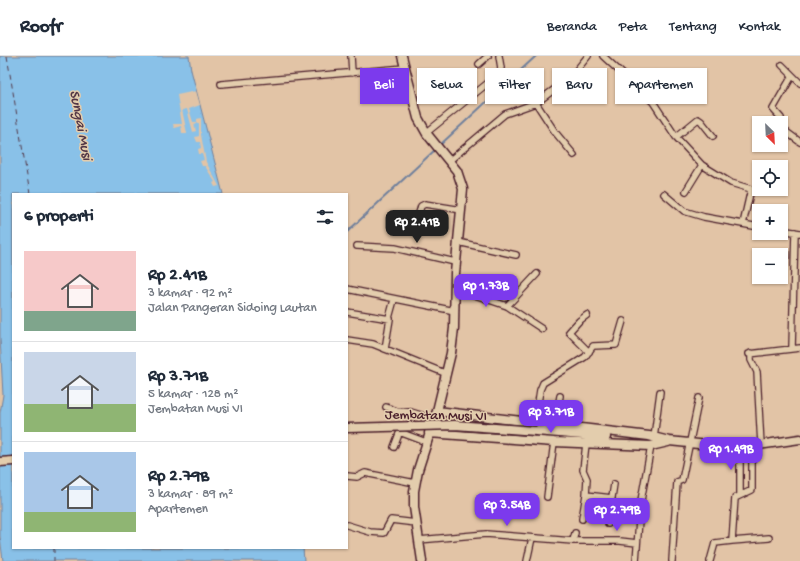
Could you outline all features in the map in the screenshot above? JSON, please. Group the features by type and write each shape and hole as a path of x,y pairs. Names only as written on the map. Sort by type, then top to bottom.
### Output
{"street":[{"path":"351,56 352,73"},
{"path":"402,56 404,68"},
{"path":"479,64 488,56"},
{"path":"427,134 499,74 501,68 499,56"},
{"path":"544,98 555,90 576,71 588,56"},
{"path":"603,56 652,102 676,137 702,165 731,183 751,189 742,224"},
{"path":"782,65 800,83"},
{"path":"222,84 360,72"},
{"path":"780,116 773,109 792,76"},
{"path":"409,88 415,111 427,134 447,158 462,184 462,210 458,233 454,288 455,310 453,342 447,374 415,483 414,507 422,561"},
{"path":"447,158 505,114 533,104"},
{"path":"537,104 555,132 574,155"},
{"path":"676,137 698,120 701,121 713,136"},
{"path":"788,133 800,142"},
{"path":"686,191 702,165"},
{"path":"664,194 684,210 704,217 752,226"},
{"path":"419,213 422,206 425,204 462,210"},
{"path":"788,231 798,232 792,348"},
{"path":"458,242 516,255"},
{"path":"357,246 395,248 456,262"},
{"path":"507,306 537,274"},
{"path":"454,288 507,306 542,329"},
{"path":"348,289 394,300 455,310"},
{"path":"385,349 390,321 389,318 394,300"},
{"path":"348,312 389,318"},
{"path":"587,315 569,332 589,352"},
{"path":"535,422 542,385 585,357 591,347 598,344 616,345 623,321"},
{"path":"348,340 372,344 447,374"},
{"path":"732,541 735,499 752,490 757,446 757,372 751,360 750,354 800,348"},
{"path":"654,437 660,392"},
{"path":"555,424 560,396"},
{"path":"672,561 677,482 682,480 699,398"},
{"path":"386,407 397,411 435,415 555,424 654,437 689,444 740,447 800,440"},
{"name":"Jembatan Musi VI","path":"348,428 455,425 669,441"},
{"path":"394,447 399,434 402,433 426,442"},
{"path":"429,433 586,444 651,446 669,441"},
{"path":"547,497 554,442"},
{"path":"582,519 587,479 583,470 586,444"},
{"path":"636,561 640,506 651,446"},
{"path":"740,447 740,495"},
{"path":"0,462 12,461"},
{"path":"348,476 357,477 365,473 415,483"},
{"path":"608,524 614,484"},
{"path":"586,495 612,498"},
{"path":"348,525 370,532 384,533 390,521 416,523"},
{"path":"573,541 575,533"},
{"path":"419,540 474,534 573,541 620,541 637,543"},
{"path":"527,561 532,538"},
{"path":"710,561 715,543 769,538"}],"water":[{"name":"Sungai Musi","path":"0,56 189,56 191,70 223,193 12,193 12,549 303,549 304,561 3,561 0,536 0,413 3,395 0,338"}],"pier":[{"path":"196,91 200,105 189,109 193,122 197,122 197,119 201,118 201,135 206,162 219,186 215,187 213,183 215,182 205,166 202,166 200,161 204,160 202,154 199,154 198,149 201,148 200,142 197,142 195,137 199,136 199,123 194,124 196,131 193,132 187,109 182,110 187,133 182,133 181,126 174,128 173,124 182,124 177,95"}],"waterway":[{"path":"440,145 536,56"},
{"path":"348,231 437,148"}],"ferry route":[{"path":"7,56 30,193"},
{"path":"54,549 54,561"}]}
